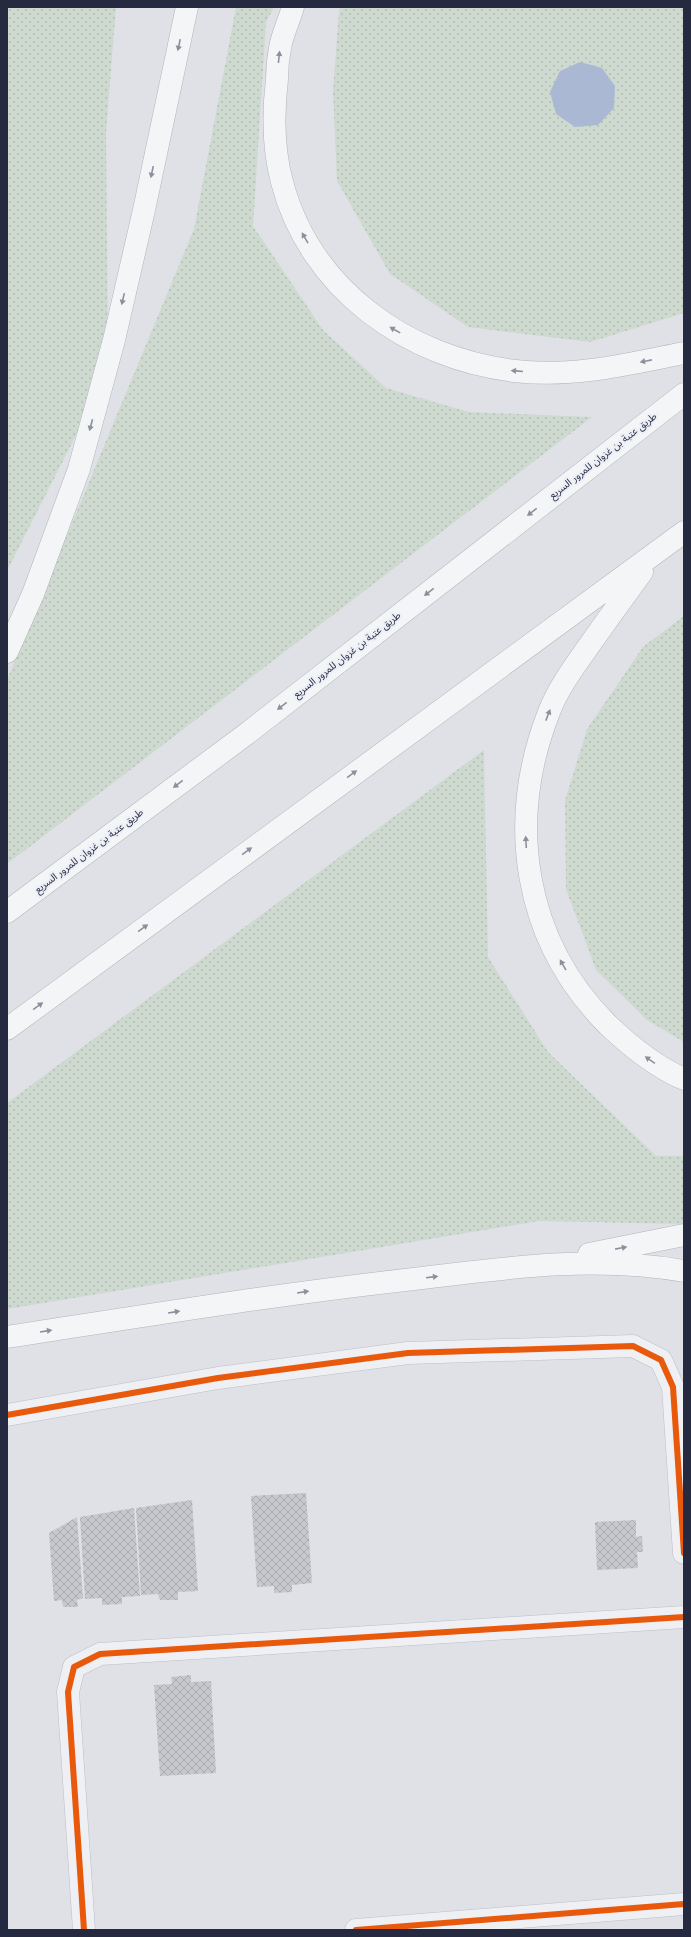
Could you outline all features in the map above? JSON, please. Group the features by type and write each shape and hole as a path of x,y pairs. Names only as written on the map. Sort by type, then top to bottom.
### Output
{"highway":[{"path":"7,652 33,594 78,469 114,340 144,210 187,7"},
{"path":"293,7 280,48 275,96 274,139 281,182 296,222 318,260 345,293 382,322 423,346 468,362 514,371 570,372 609,368 684,353"},
{"name":"طريق عتبة بن غزوان للمرور السريع","path":"7,912 245,735 684,394"},
{"path":"7,1029 296,815 655,555 684,532"},
{"path":"655,555 570,671 549,711 535,753 527,797 526,842 531,878 540,915 554,949 573,982 595,1012 622,1039 652,1061 684,1079"},
{"path":"541,1264 684,1235"},
{"path":"7,1337 330,1288 541,1264 603,1262 665,1267 684,1271"}],"street":[{"path":"7,1415 218,1378 408,1353 633,1346 661,1360 673,1386 684,1553"},
{"path":"84,1930 68,1692 74,1666 100,1654 684,1617"},
{"path":"356,1930 684,1904"}],"shaded area":[{"path":"7,7 116,7 106,132 108,372 7,571"},
{"path":"236,7 274,7 266,22 253,226 323,330 386,388 469,412 592,417 7,864 7,680 194,229"},
{"path":"341,7 684,7 684,313 590,342 468,327 390,274 337,181 333,92 339,10"},
{"path":"684,616 684,1042 647,1020 596,970 566,889 565,801 587,729 643,647"},
{"path":"484,750 488,957 548,1052 656,1156 684,1156 684,1224 539,1221 7,1309 7,1103"}],"water":[{"path":"580,62 602,68 615,86 614,108 598,125 575,127 556,114 550,92 560,71"}],"building":[{"path":"306,1493 312,1583 292,1585 292,1592 274,1593 274,1586 257,1587 251,1496"},
{"path":"192,1500 198,1591 178,1592 178,1600 160,1600 158,1594 141,1595 136,1508"},
{"path":"134,1508 140,1596 122,1597 122,1604 102,1605 102,1598 85,1599 80,1517"},
{"path":"77,1517 83,1598 77,1600 78,1607 63,1607 62,1600 54,1601 49,1533"},
{"path":"636,1520 636,1537 642,1536 643,1552 637,1552 638,1568 597,1570 595,1522"},
{"path":"191,1675 191,1682 211,1681 216,1773 160,1776 154,1685 172,1684 171,1677"}],"cycle path":[{"path":"7,1415 218,1378 408,1353 633,1346 661,1360 673,1387 684,1553"},
{"path":"84,1930 68,1692 74,1667 100,1654 684,1617"},
{"path":"356,1930 684,1904"}]}
